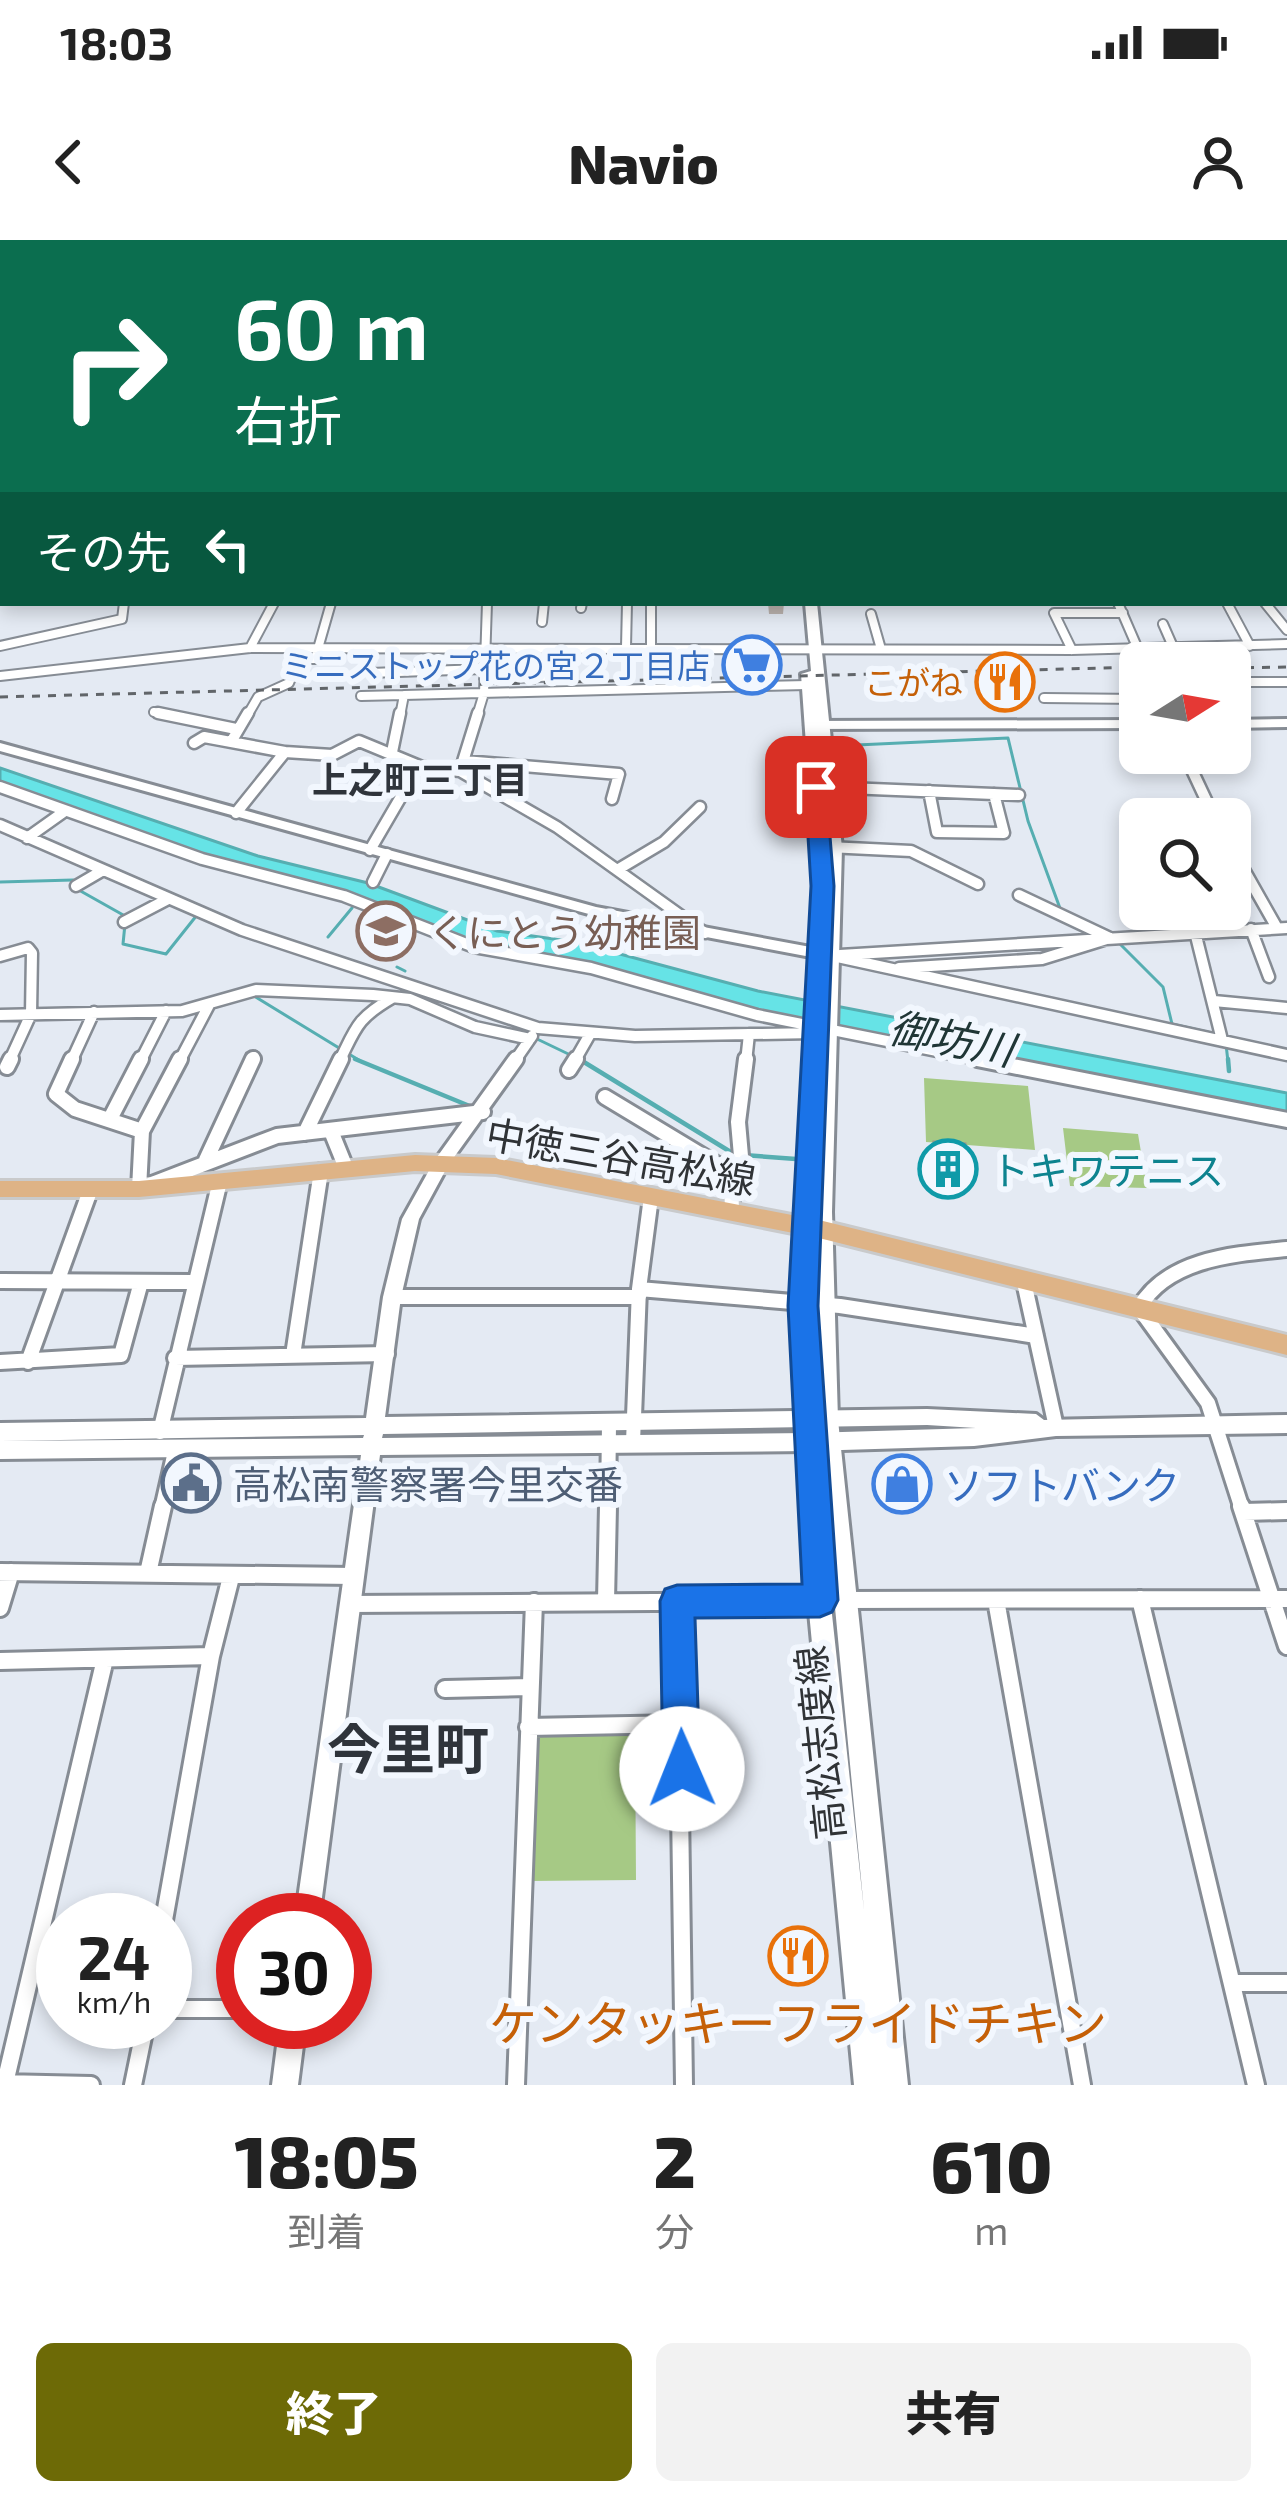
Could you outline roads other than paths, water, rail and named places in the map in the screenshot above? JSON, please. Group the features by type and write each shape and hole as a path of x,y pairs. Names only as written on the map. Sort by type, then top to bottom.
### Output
{"main road":[{"name":"高松志度線","path":"802,606 810,647 828,847 813,1306 868,2085"},
{"name":"高松志度線","path":"811,606 807,685 818,725"},
{"name":"中徳三谷高松線","path":"0,1190 139,1189 442,1162 496,1166 815,1228 1287,1345"},
{"name":"高松志度線","path":"832,1600 894,2085"}],"street":[{"path":"0,646 122,619 124,606"},
{"path":"250,648 272,606"},
{"path":"231,742 257,698 289,682 298,659 315,659 330,606"},
{"path":"462,766 484,692 487,606"},
{"path":"542,622 544,606"},
{"path":"626,647 628,606"},
{"path":"651,606 651,647"},
{"path":"1229,606 1248,642"},
{"path":"1267,606 1287,630"},
{"path":"1072,650 1054,613 1120,608 1135,642"},
{"path":"871,614 881,649"},
{"path":"1162,624 1171,642"},
{"path":"1251,646 1287,644"},
{"path":"0,676 250,648 1119,649"},
{"path":"104,681 111,667"},
{"path":"370,673 566,676"},
{"path":"1251,682 1287,682"},
{"path":"361,697 807,685"},
{"path":"392,752 404,695"},
{"path":"1044,698 1119,699"},
{"path":"154,712 236,729"},
{"path":"1251,724 1287,723"},
{"path":"818,725 1119,724"},
{"path":"194,743 204,737 285,752 332,754 359,741 422,767 619,774 612,799"},
{"path":"0,747 596,911 826,955 1287,1055"},
{"path":"236,813 285,752"},
{"path":"462,766 557,827 706,934"},
{"path":"0,787 220,864 344,896 454,941 591,968 720,1006 823,1020 1287,1120"},
{"path":"823,787 1019,795"},
{"path":"929,791 937,832 1004,833 994,794"},
{"path":"370,850 402,795"},
{"path":"616,870 664,842 700,807"},
{"path":"27,838 65,811"},
{"path":"0,825 242,930 435,992 534,1033"},
{"path":"828,847 911,851 978,884"},
{"path":"373,882 387,854"},
{"path":"76,886 100,872"},
{"path":"1251,879 1282,928"},
{"path":"1019,895 1110,938"},
{"path":"124,922 168,898"},
{"path":"1269,976 1251,929 1282,928"},
{"path":"826,955 1233,930"},
{"path":"1196,932 1222,1040"},
{"path":"885,970 1042,959 1110,938"},
{"path":"0,956 28,948 32,952 31,1014 7,1067"},
{"path":"0,1015 166,1011 209,1005 256,990 395,996 475,1027 534,1033 748,1034 823,1020"},
{"path":"418,1002 435,992"},
{"path":"305,1133 345,1050 345,1037 369,1011 395,996"},
{"path":"1214,1001 1287,1008"},
{"path":"209,1005 142,1131 139,1189 206,1160 305,1133 483,1112"},
{"path":"111,1117 166,1011"},
{"path":"94,1012 56,1094 75,1108 142,1131"},
{"path":"311,1893 392,1298 411,1219 442,1162 483,1112 534,1033"},
{"path":"569,1070 590,1034"},
{"path":"732,1213 731,1173 741,1156 738,1121 748,1034"},
{"path":"206,1160 254,1057"},
{"path":"605,1097 731,1173"},
{"path":"332,1131 346,1168"},
{"path":"293,1355 320,1171"},
{"path":"148,1573 172,1437 176,1358 220,1180"},
{"path":"28,1362 90,1191"},
{"path":"633,1434 639,1293 651,1197"},
{"path":"1287,1249 1199,1264 1154,1285 1139,1308 1208,1403 1218,1425 1244,1512 1280,1598 1287,1646"},
{"path":"0,1282 192,1282"},
{"path":"0,1362 121,1355 141,1282"},
{"path":"1024,1282 1056,1427"},
{"path":"392,1298 639,1293 813,1306 1036,1336"},
{"path":"176,1358 387,1354"},
{"path":"0,1432 374,1437 819,1432 974,1437 1056,1427 1287,1424"},
{"path":"606,1601 609,1433"},
{"path":"0,1450 172,1437"},
{"path":"1244,1512 1287,1511"},
{"path":"0,1608 6,1572 354,1576"},
{"path":"169,1893 231,1577"},
{"path":"349,1604 1280,1598"},
{"path":"1140,1599 1256,2085"},
{"path":"996,1600 1082,2085"},
{"path":"677,1601 684,2085"},
{"path":"516,2085 534,1602"},
{"path":"0,1661 212,1656"},
{"path":"91,2085 2,2083 105,1659"},
{"path":"445,1690 530,1687"},
{"path":"528,1727 681,1724"},
{"path":"1232,1983 1287,1983"},
{"path":"133,2085 140,2049"},
{"path":"285,2085 290,2049"}],"water":[{"name":"御坊川","path":"0,768 258,856 368,883 497,931 575,942 758,991 1287,1093 1287,1115 751,1009 596,964 471,940 249,872 0,784"}],"waterway":[{"path":"251,240 283,240"},
{"path":"835,746 1008,738 1028,821 1061,911"},
{"path":"0,882 73,880"},
{"path":"77,889 125,916"},
{"path":"328,937 352,908"},
{"path":"125,924 123,944 166,954 197,915"},
{"path":"1117,941 1163,987 1172,1024 1216,1034"},
{"path":"397,967 405,971"},
{"path":"249,993 361,1062"},
{"path":"535,1038 580,1060"},
{"path":"1226,1044 1228,1062"},
{"path":"355,1059 361,1062"},
{"path":"1228,1059 1229,1071"},
{"path":"580,1060 585,1062"},
{"path":"580,1060 734,1154"},
{"path":"361,1062 472,1107"},
{"path":"744,1155 796,1159"}],"railway":[{"path":"1251,668 1287,667"},
{"path":"0,697 1119,668"}],"place":[{"name":"ミニストップ花の宮２丁目店","path":"752,665"},
{"name":"こがね","path":"1005,682"},
{"name":"くにとう幼稚園","path":"386,931"},
{"name":"トキワテニス","path":"948,1169"},
{"name":"高松南警察署今里交番","path":"191,1483"},
{"name":"ソフトバンク","path":"902,1484"},
{"name":"ケンタッキーフライドチキン","path":"798,1956"}],"district":[{"name":"上之町三丁目","path":"420,778"},
{"name":"今里町","path":"408,1747"}]}
